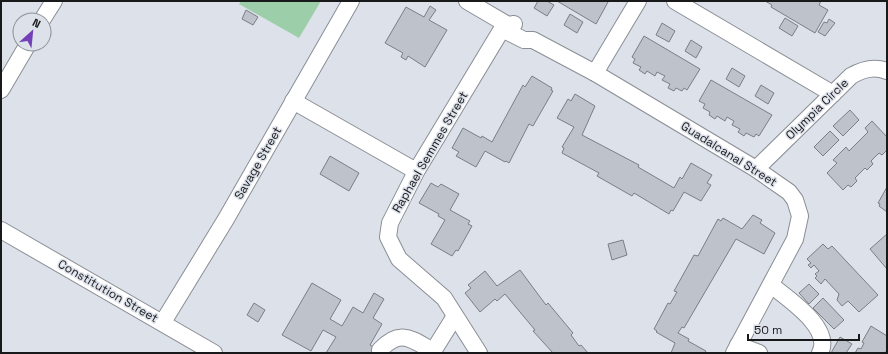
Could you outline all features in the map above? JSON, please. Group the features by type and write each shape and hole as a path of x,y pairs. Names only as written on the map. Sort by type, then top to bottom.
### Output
{"street":[{"path":"47,12 54,1"},
{"name":"Savage Street","path":"163,322 294,101 351,1"},
{"name":"Guadalcanal Street","path":"467,1 506,24 514,23 528,31 533,40 595,73 756,169 789,192 795,200 800,216 795,239 736,349"},
{"path":"595,73 638,1"},
{"path":"675,1 833,94"},
{"name":"Raphael Semmes Street","path":"479,353 444,298 399,259 388,237 390,223 416,171 506,24"},
{"path":"1,90 23,52"},
{"name":"Olympia Circle","path":"756,169 833,94 860,71 874,68 887,71"},
{"path":"294,101 416,171"},
{"name":"Constitution Street","path":"1,230 163,322 214,353"},
{"path":"771,285 809,318 817,329 822,336 823,347 820,353"},
{"path":"380,350 390,340 404,337 411,339 433,352 455,316"},
{"path":"736,349 759,353"}],"green space":[{"path":"241,1 321,1 299,38 239,4"}],"building":[{"path":"538,1 547,1 554,5 547,16 534,8"},
{"path":"557,1 606,1 608,2 596,24"},
{"path":"765,1 821,1 819,5 828,10 815,33 771,7 772,5"},
{"path":"430,6 436,10 429,20 447,30 425,67 408,56 406,60 401,57 403,53 385,43 406,7 424,17"},
{"path":"246,10 258,17 253,25 242,19"},
{"path":"570,14 583,22 577,33 564,25"},
{"path":"785,18 798,26 792,36 779,28"},
{"path":"829,19 835,23 825,36 818,32 824,22 827,23"},
{"path":"662,23 675,31 669,42 656,35"},
{"path":"644,36 700,69 687,90 684,88 682,91 676,88 674,91 668,88 670,84 662,80 665,76 657,72 655,76 647,71 645,74 639,70 641,67 633,63 635,59 632,57"},
{"path":"691,40 702,47 696,58 685,51"},
{"path":"732,68 745,76 739,87 726,79"},
{"path":"532,76 552,88 551,90 553,91 533,126 529,124 509,163 485,151 476,167 456,156 459,152 452,148 463,128 492,142 523,85 525,87"},
{"path":"711,80 772,115 759,136 756,134 754,137 746,133 744,136 738,132 740,129 732,125 734,121 727,117 725,121 717,116 715,119 709,115 710,112 703,108 705,104 699,101"},
{"path":"761,85 774,93 768,104 755,96"},
{"path":"575,94 595,106 582,135 639,165 638,167 674,188 680,177 682,179 691,163 712,175 707,183 711,185 701,201 684,192 673,211 671,210 669,214 634,193 632,196 597,176 599,173 562,153 564,148 562,147 574,127 557,118 568,99 571,101"},
{"path":"850,110 859,120 843,136 833,126"},
{"path":"872,121 887,137 887,150 882,155 879,153 871,161 873,164 867,170 865,168 855,178 857,181 851,187 848,185 843,190 827,173 837,163 833,160 846,147 849,151 868,132 865,128"},
{"path":"830,131 839,140 823,156 814,147"},
{"path":"330,156 359,173 349,191 320,174"},
{"path":"431,183 438,187 441,184 459,194 450,210 470,221 468,224 472,226 458,251 456,250 452,256 431,244 445,220 438,216 439,214 419,203"},
{"path":"887,187 887,212 879,206 880,204 878,203"},
{"path":"753,215 762,220 760,223 775,233 764,254 736,239 684,328 682,327 678,333 689,339 688,341 706,351 705,353 671,353 675,343 656,332 657,331 654,329 668,303 670,304 677,292 674,291 694,255 698,256 718,219 721,221 723,218 742,229"},
{"path":"887,234 887,269 870,249"},
{"path":"623,240 627,255 612,260 608,244"},
{"path":"823,244 828,249 832,246 878,295 859,312 848,301 842,306 837,300 839,294 825,279 821,284 815,278 817,276 815,274 819,271 814,265 811,268 808,265 811,263 807,259"},
{"path":"520,270 546,305 548,303 573,333 571,335 579,346 581,345 588,353 553,353 533,331 535,330 505,294 497,301 495,299 480,312 465,293 471,288 468,285 485,271 497,286"},
{"path":"312,283 341,300 330,319 342,326 353,307 363,313 374,293 384,299 373,318 382,324 370,345 385,353 326,353 336,337 323,330 311,351 282,335"},
{"path":"809,284 819,294 809,304 799,293"},
{"path":"823,298 844,320 834,329 813,308"},
{"path":"254,303 265,310 258,322 247,315"},
{"path":"871,326 887,336 887,350 885,353 855,353 858,348 861,349 864,343 862,342"},
{"path":"840,337 852,344 846,353 831,353"}]}
